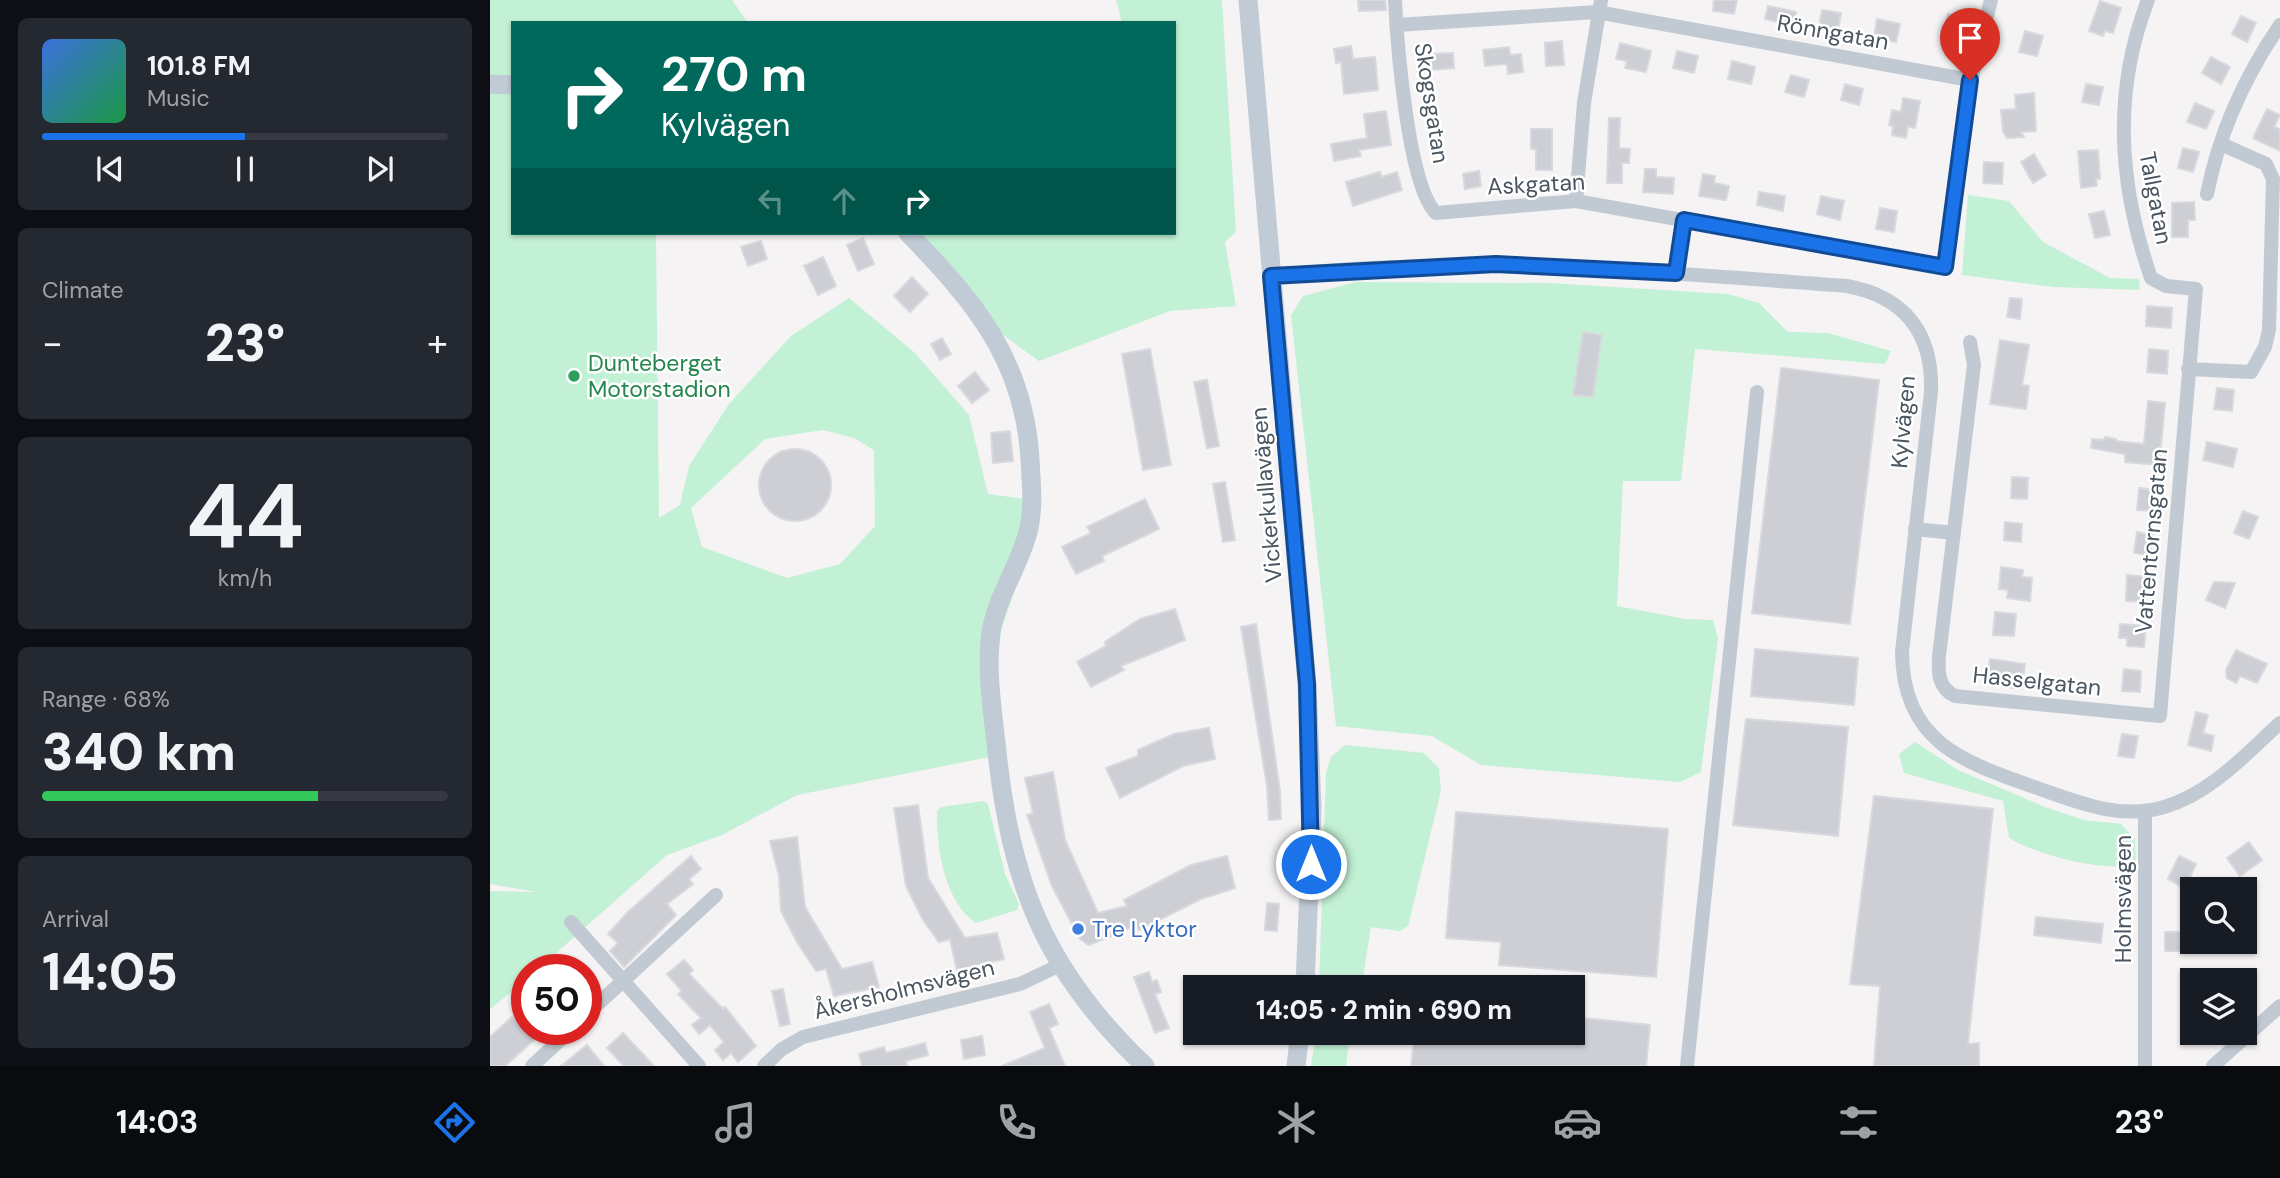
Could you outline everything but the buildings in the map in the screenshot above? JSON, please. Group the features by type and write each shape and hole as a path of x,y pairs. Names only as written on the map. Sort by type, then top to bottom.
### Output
{"main road":[{"name":"Vickerkullavägen","path":"1248,0 1307,684 1312,808 1305,975"},
{"path":"490,84 511,85"},
{"path":"910,235 981,315 1009,363 1024,407 1031,480 1031,516 1022,552 999,602 992,631 990,693 1002,809 1010,845 1032,908 1060,965 1137,1063"},
{"path":"1296,1066 1298,1045"}],"street":[{"name":"Skogsgatan","path":"1395,0 1401,76 1414,154 1433,211"},
{"path":"1970,80 1991,0"},
{"name":"Tallgatan","path":"2148,0 2126,79 2123,155 2137,230 2151,278 2166,286 2196,289 2188,369"},
{"name":"Rönngatan","path":"1396,26 1599,6 1970,80"},
{"path":"1576,201 1584,103 1599,6"},
{"path":"2207,194 2221,144 2241,92 2280,25"},
{"name":"Askgatan","path":"1433,211 1441,214 1576,201 1945,267 1970,80"},
{"path":"2188,369 2251,372 2265,347 2269,330 2273,178 2266,164 2221,144"},
{"path":"1676,273 1684,220"},
{"name":"Kylvägen","path":"1271,276 1496,264 1676,273 1847,286 1875,293 1900,309 1924,340 1931,362 1931,392 1902,666 1909,694 1930,732 1963,761 2086,806 2112,811 2145,811"},
{"name":"Hasselgatan","path":"1970,342 1974,365 1938,669 1940,679 1949,693 2160,716"},
{"name":"Vattentornsgatan","path":"2160,716 2188,369"},
{"path":"1688,1066 1757,392"},
{"path":"1915,529 1954,533"},
{"name":"Holmsvägen","path":"2145,1066 2145,811 2179,802 2197,793 2280,723"},
{"path":"602,1000 716,895"},
{"path":"571,922 699,1066"},
{"name":"Åkersholmsvägen","path":"764,1066 782,1049 803,1037 1020,984 1060,965"},
{"path":"2213,1066 2280,1006"},
{"path":"531,1066 554,1045"}],"green space":[{"path":"490,0 732,0 747,21 511,21 511,235 656,235 659,518 680,505 689,466 729,404 791,336 849,298 915,353 969,415 988,494 1034,500 1028,553 1001,630 995,699 1000,755 797,795 722,835 667,855 555,954 511,954 511,992 490,1009 490,891 537,892 490,884","holes":["823,430 854,438 874,450 875,526 840,564 787,578 702,547 691,508 765,439"]},
{"path":"1116,0 1222,0 1236,232 1225,242 1236,306 1170,311 1039,361 985,322 911,235 1176,235 1176,21 1121,21"},
{"path":"1968,195 2009,201 2043,242 2110,278 2139,279 2140,290 2054,287 1962,275"},
{"path":"1356,282 1550,283 1728,294 1759,303 1788,332 1828,333 1891,351 1885,364 1695,349 1681,481 1623,481 1617,606 1685,619 1713,620 1718,639 1701,772 1680,782 1481,765 1432,736 1336,726 1291,315 1303,296"},
{"path":"1915,742 1958,770 2045,807 2084,820 2121,824 2135,839 2136,864 2106,866 2071,861 2009,838 2003,801 1904,773 1899,754"},
{"path":"1345,745 1424,753 1439,768 1441,791 1408,926 1400,931 1371,927 1363,975 1319,975 1326,773 1331,757"},
{"path":"983,801 988,804 1005,874 1019,904 1017,910 976,923 965,914 949,888 940,856 937,811 941,807"},
{"path":"1314,1045 1349,1045 1346,1066 1311,1066"}],"place":[{"name":"Dunteberget Motorstadion","path":"574,376"},
{"name":"Tre Lyktor","path":"1078,929"}],"route":[{"path":"1311,864 1312,808 1307,684 1271,276 1431,265 1496,264 1676,273 1684,220 1945,267 1970,80"}]}
